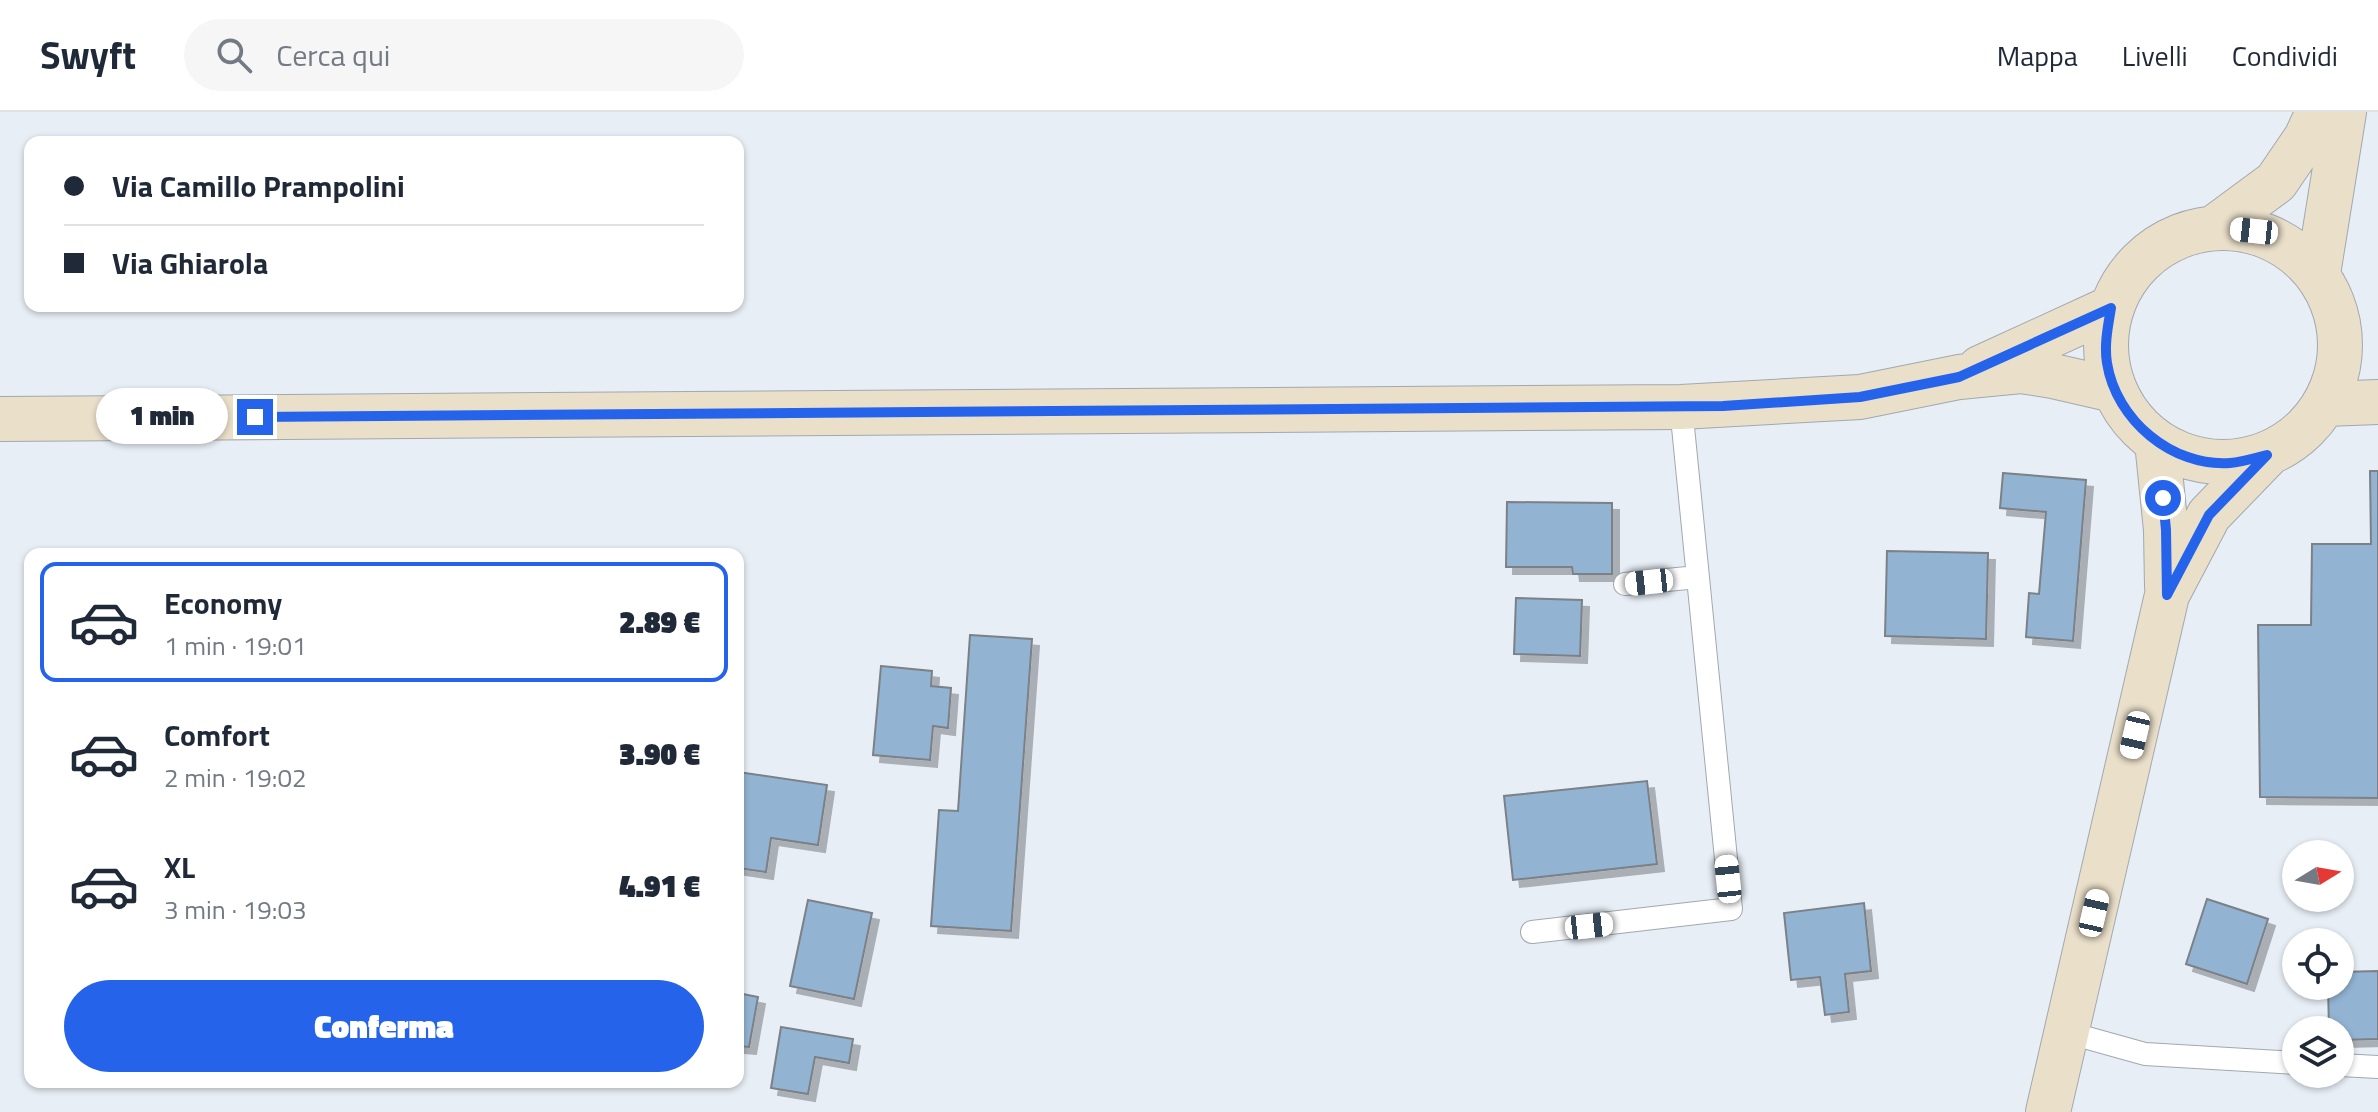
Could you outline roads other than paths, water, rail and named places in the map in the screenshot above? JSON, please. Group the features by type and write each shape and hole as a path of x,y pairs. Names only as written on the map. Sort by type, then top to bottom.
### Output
{"street":[{"path":"2215,227 2276,182 2306,138 2318,112"},
{"path":"2167,595 2209,515 2267,455 2300,435 2326,404 2338,373 2342,340 2326,290 2344,112"},
{"path":"2267,455 2229,463 2191,459 2157,442 2132,419 2114,390 2107,363 2106,335 2111,308 2127,277 2151,251 2182,234 2215,227 2254,231 2289,247 2378,347"},
{"path":"1959,377 2111,308"},
{"path":"0,419 1681,407 1860,397 1959,377 2021,371 2114,390"},
{"path":"2326,404 2378,402"},
{"path":"2048,1112 2167,595 2166,530 2157,442"}],"lane":[{"path":"1532,932 1731,909 1681,407"},
{"path":"1625,584 1698,577"},
{"path":"2066,1032 2145,1054 2282,1062"},
{"path":"2354,1066 2378,1067"}]}
